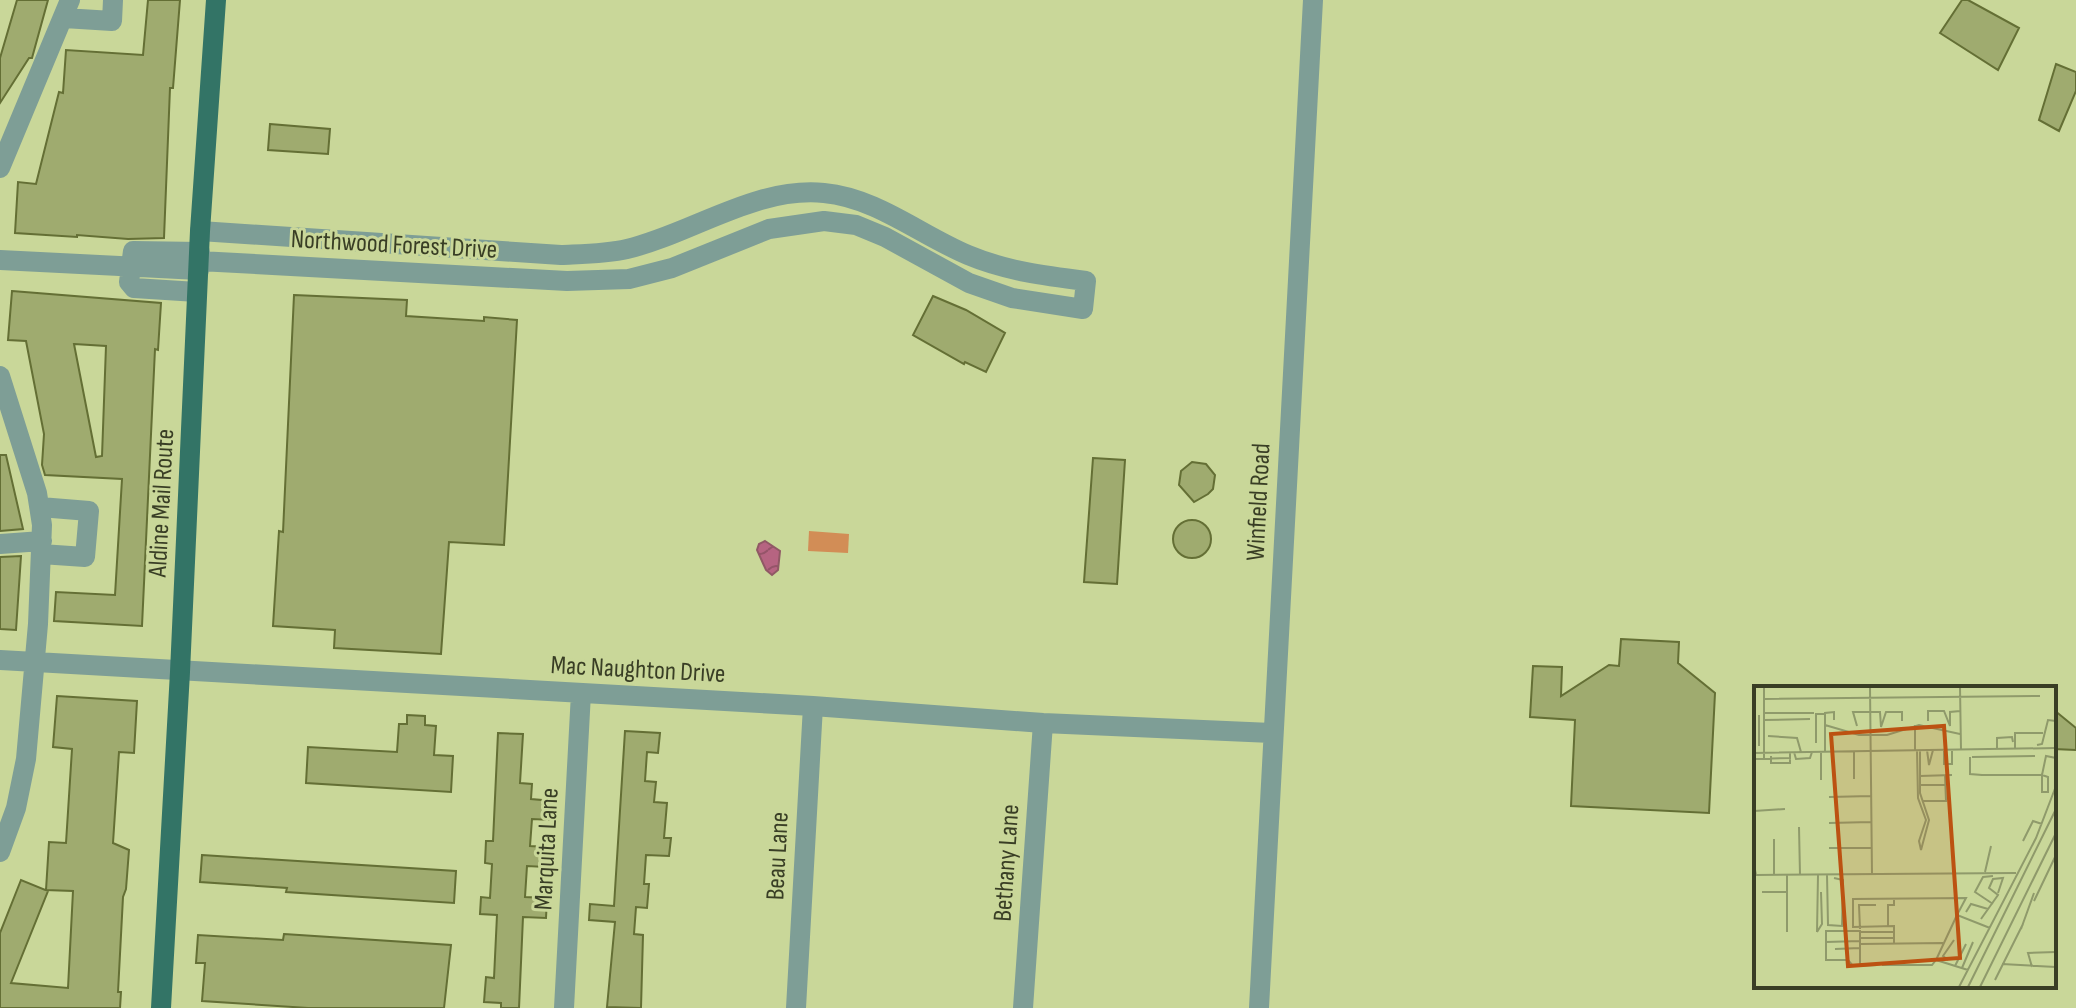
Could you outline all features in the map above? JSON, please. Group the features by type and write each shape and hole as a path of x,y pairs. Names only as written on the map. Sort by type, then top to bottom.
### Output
{"main road":[{"name":"Aldine Mail Route","path":"161,1008 200,231 216,0"}],"street":[{"path":"0,168 67,9 112,21 113,0"},
{"name":"Winfield Road","path":"1259,1008 1313,0"},
{"name":"Northwood Forest Drive","path":"130,267 133,251 199,261 586,281 629,279 672,268 769,229 824,221 856,225 885,237 956,277 1012,298 1083,309 1086,281 1000,267 966,254 873,206 825,193 795,192 767,198 626,249 585,254 561,255 200,231"},
{"path":"824,221 825,193"},
{"path":"585,254 586,281"},
{"path":"0,260 130,267 129,282 134,288 197,292"},
{"path":"0,376 40,507 41,547 22,783 0,852"},
{"path":"0,544 41,547 85,557 89,511 40,507"},
{"name":"Mac Naughton Drive","path":"0,660 813,706 1043,723 1272,733"},
{"name":"Marquita Lane","path":"564,1008 581,693"},
{"name":"Beau Lane","path":"796,1008 813,706"},
{"name":"Bethany Lane","path":"1023,1008 1043,723"}],"shaded area":[{"path":"809,531 849,534 848,553 808,551"}],"water":[{"path":"765,541 780,551 778,570 772,575 766,570 757,550 759,544"}],"building":[{"path":"17,0 48,0 32,58 29,58 0,103 0,58"},
{"path":"148,0 180,0 173,88 170,88 164,238 15,233 18,182 36,184 59,92 63,93 66,50 143,55"},
{"path":"1962,0 1968,0 2019,28 1998,70 1940,33"},
{"path":"2056,64 2076,72 2076,91 2059,131 2039,120"},
{"path":"270,124 330,129 328,154 268,150"},
{"path":"12,291 161,303 158,350 155,349 142,626 54,621 56,592 115,595 122,479 45,475 42,465 44,434 26,341 8,340","holes":["74,344 106,346 102,456 96,457"]},
{"path":"294,295 407,300 406,316 517,320 504,545 449,542 441,654 334,648 335,630 273,626 279,531 283,532"},
{"path":"933,296 966,310 1005,333 986,372 964,364 913,335"},
{"path":"0,455 6,455 23,529 0,531"},
{"path":"1093,458 1125,460 1117,584 1084,582"},
{"path":"1192,462 1206,464 1215,475 1213,489 1194,502 1179,485 1181,471"},
{"path":"1192,520 1205,526 1211,539 1205,552 1192,558 1179,552 1173,539 1179,526"},
{"path":"21,556 16,630 0,629 0,557"},
{"path":"1621,639 1679,642 1678,663 1715,693 1709,813 1571,806 1575,720 1530,717 1533,666 1562,667 1561,696 1609,665 1619,666"},
{"path":"57,696 137,701 134,753 119,752 113,843 129,850 123,897 118,992 121,992 120,1008 0,1008 0,933 21,880 48,891 11,983 68,988 73,891 46,890 49,842 66,843 72,749 53,747"},
{"path":"2056,712 2076,728 2076,750 2056,749"},
{"path":"407,715 425,716 425,725 436,726 434,755 453,756 451,792 306,783 308,747 397,752 399,724 407,724"},
{"path":"625,731 660,733 658,753 647,752 645,781 656,782 654,802 667,803 664,838 671,838 669,856 646,855 644,884 649,884 647,908 636,907 634,934 643,935 641,1008 607,1007 615,922 589,920 590,904 614,906"},
{"path":"498,733 523,734 520,783 532,784 531,799 553,801 552,820 532,819 530,846 546,847 545,867 527,866 525,897 547,898 546,918 523,917 519,1008 501,1008 501,1003 484,1002 486,977 494,978 497,915 480,914 481,897 490,898 492,864 485,863 486,841 493,841"},
{"path":"202,855 456,871 454,903 286,892 287,888 200,882"},
{"path":"284,934 451,945 444,1008 308,1008 202,1001 205,963 196,963 198,935 283,940"}]}
